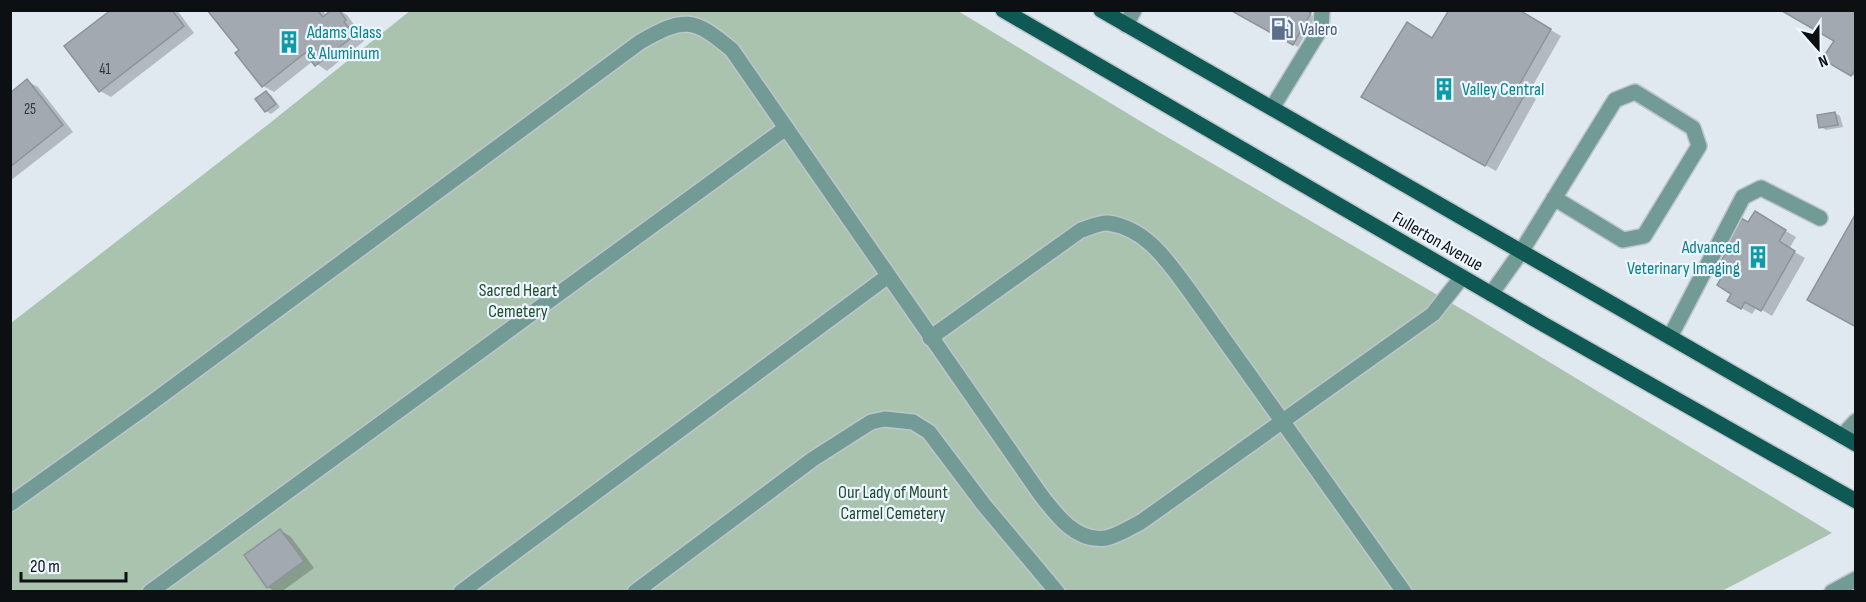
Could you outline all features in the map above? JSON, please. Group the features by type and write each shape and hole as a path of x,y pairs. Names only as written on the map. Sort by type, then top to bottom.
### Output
{"main road":[{"name":"Fullerton Avenue","path":"1003,10 1491,294 1856,501"},
{"name":"Fullerton Avenue","path":"1101,10 1856,444"}],"street":[{"path":"1126,25 1134,10"},
{"path":"1272,108 1321,28 1323,10"},
{"path":"10,504 143,409 640,42 667,27 692,23 709,31 732,50 930,338 1057,515 1063,523 1086,536 1106,538 1141,522 1433,314 1462,277"},
{"path":"1491,294 1521,252 1554,198 1615,100 1635,92 1693,128 1699,146 1644,236 1623,240 1554,198"},
{"path":"150,591 786,128"},
{"path":"1670,337 1743,197 1761,188 1820,218"},
{"path":"930,338 1081,230 1106,222 1131,230 1156,247 1186,286 1404,591"},
{"path":"461,591 888,276"},
{"path":"635,591 813,459 871,422 885,419 913,422 929,432 984,505 1057,591"},
{"path":"1842,436 1856,421"},
{"path":"1832,591 1856,579"}],"green space":[{"name":"Sacred Heart Cemetery","path":"411,10 958,11 1155,130 1470,314 1832,533 1720,592 11,592 11,323 270,123"}],"building":[{"path":"111,10 172,10 184,26 99,92 64,46"},
{"name":"Adams Glass & Aluminum","path":"207,10 317,10 323,17 331,10 339,10 346,20 344,22 355,35 315,66 305,53 262,87 235,53 239,50"},
{"name":"Valero","path":"1230,10 1306,10 1311,13 1293,45"},
{"name":"Valley Central","path":"1449,10 1519,10 1551,29 1518,87 1526,92 1485,166 1361,97 1407,22 1432,38"},
{"path":"1856,10 1856,69 1851,76 1822,59 1834,41 1782,11"},
{"path":"27,79 63,125 10,167 10,93"},
{"path":"266,91 276,104 265,112 255,99"},
{"path":"1835,112 1838,125 1819,128 1817,115"},
{"name":"Advanced Veterinary Imaging","path":"1755,211 1786,230 1779,241 1795,251 1761,311 1745,302 1741,309 1727,301 1731,294 1717,285 1727,268 1720,263 1728,249 1721,245 1739,217 1748,222"},
{"path":"1856,213 1856,327 1807,300"},
{"path":"280,529 304,561 267,588 244,555"}],"place":[{"name":"Valero","path":"1282,29"},
{"name":"Adams Glass & Aluminum","path":"289,42"},
{"name":"Valley Central","path":"1444,89"},
{"name":"Advanced Veterinary Imaging","path":"1758,257"}],"park label":[{"name":"Our Lady of Mount Carmel Cemetery","path":"893,502"}]}
